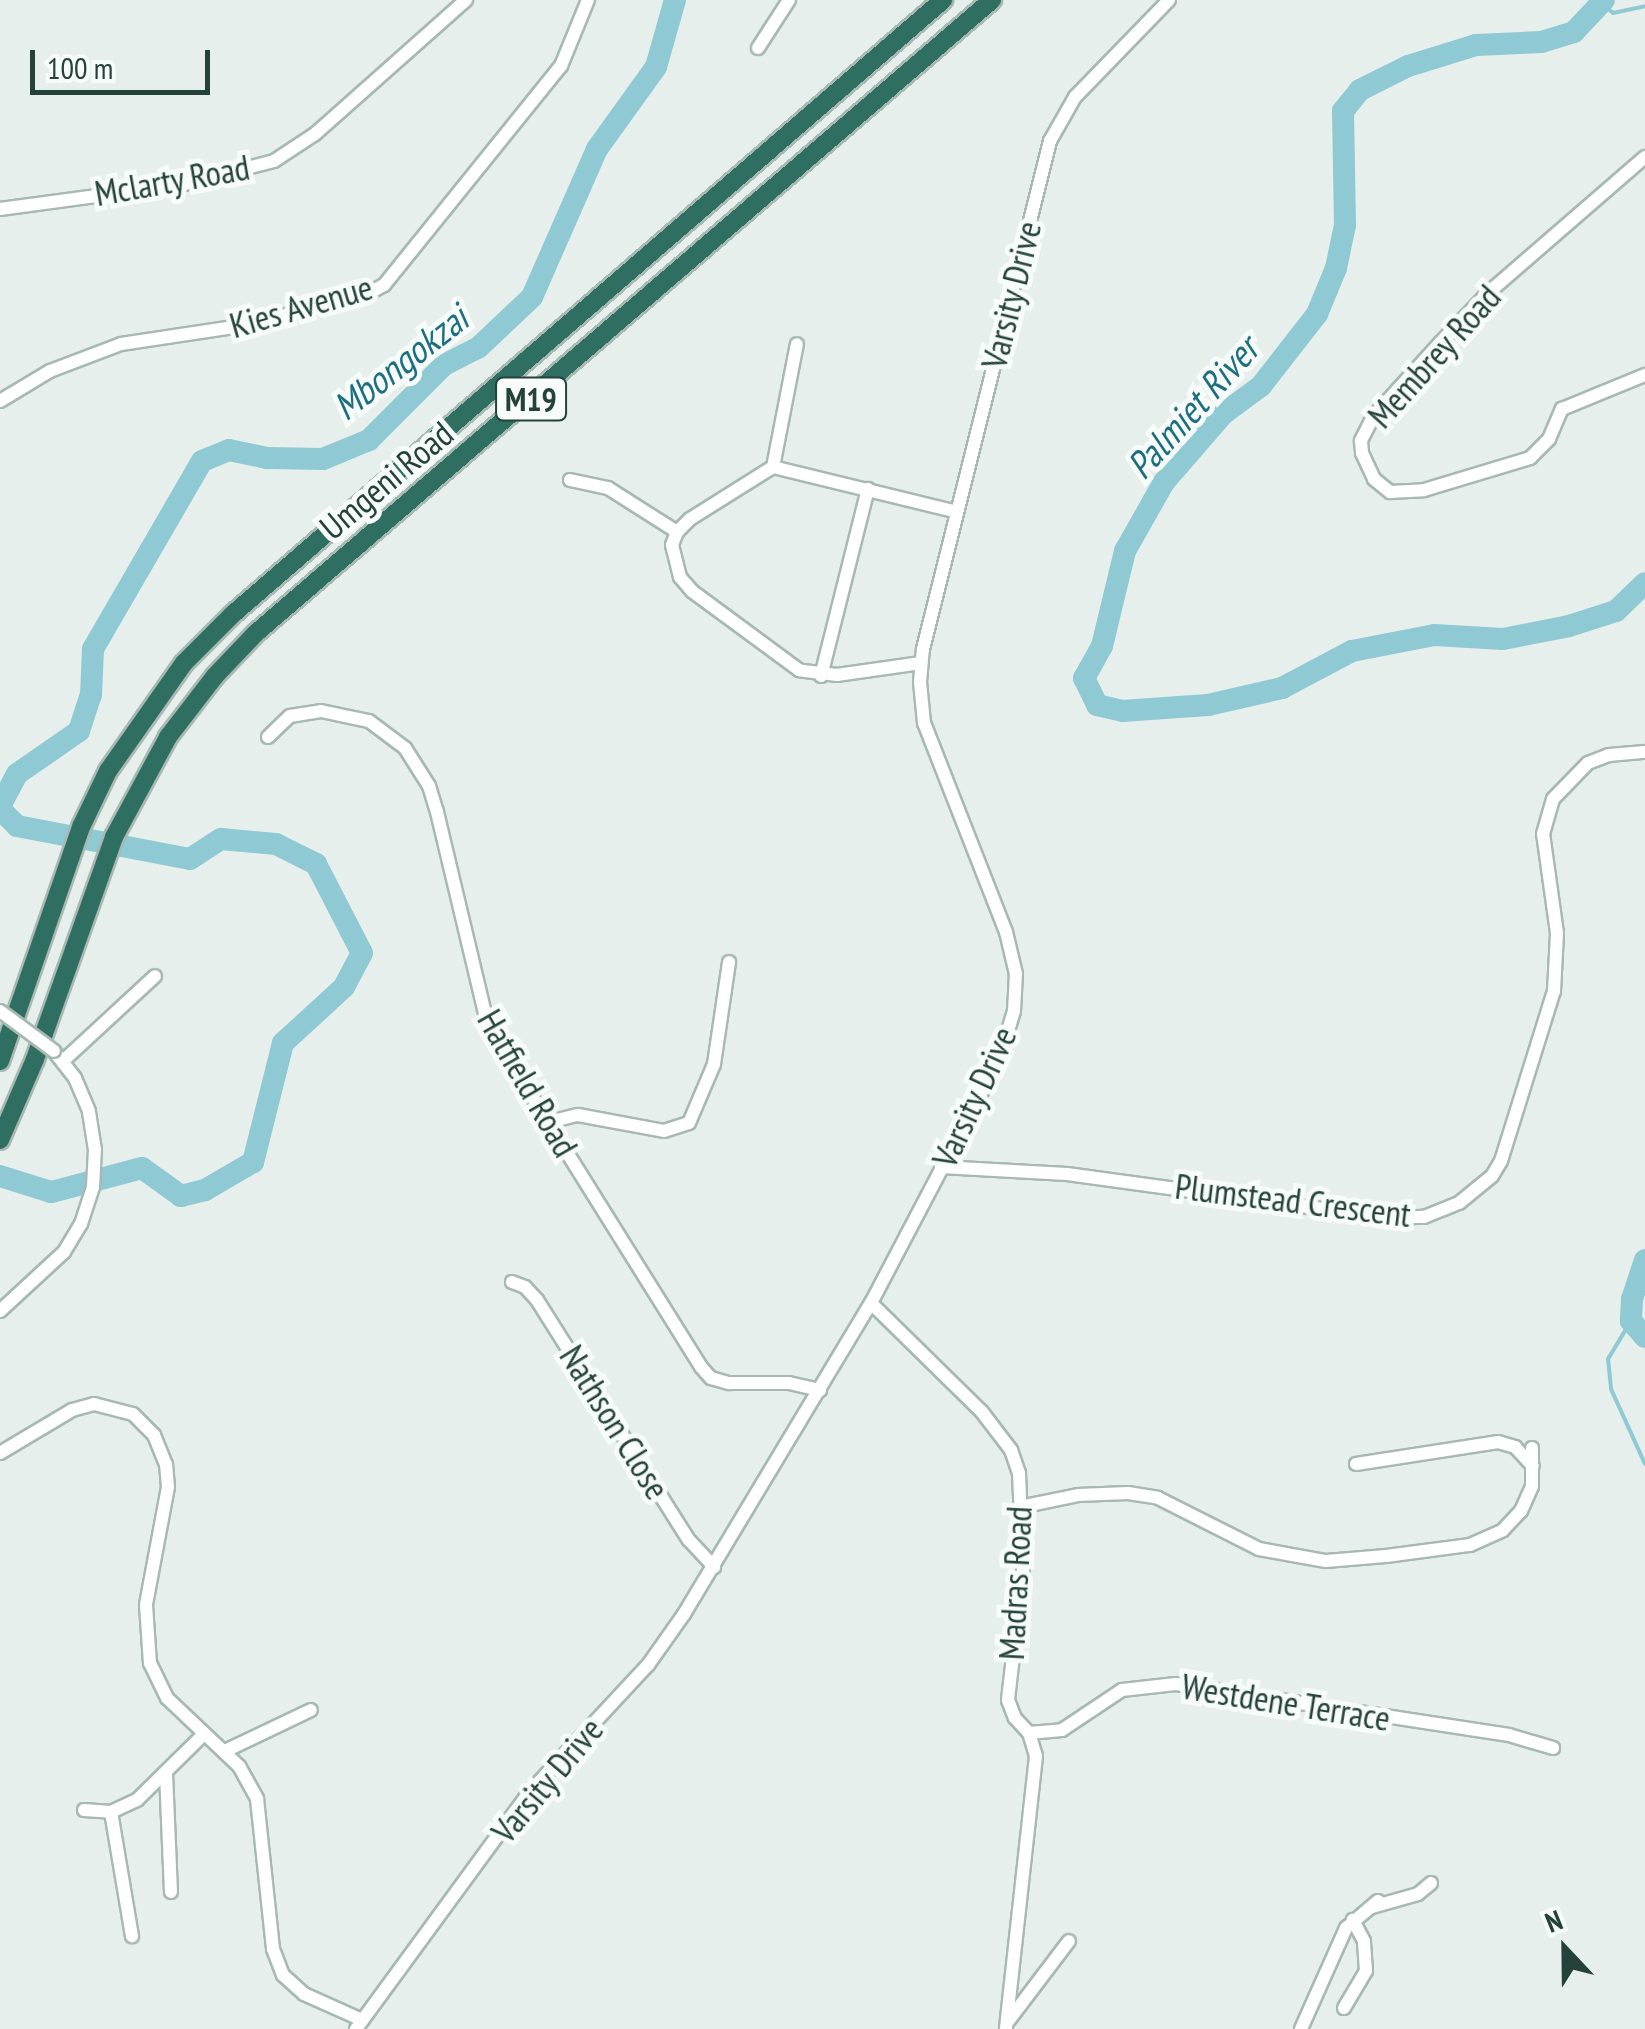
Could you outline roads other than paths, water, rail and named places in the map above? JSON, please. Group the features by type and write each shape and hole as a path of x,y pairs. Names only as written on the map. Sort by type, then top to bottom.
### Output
{"highway":[{"name":"Umgeni Road","path":"0,1061 82,827 108,771 184,664 232,614 943,0"},
{"name":"Umgeni Road","path":"2,1136 111,844 178,722 256,634 992,0"}],"street":[{"name":"Mclarty Road","path":"0,209 184,184 274,161 314,134 466,0"},
{"name":"Kies Avenue","path":"0,401 50,371 121,344 234,327 362,296 384,286 562,66 588,0"},
{"path":"758,48 789,0"},
{"name":"Varsity Drive","path":"359,2025 540,1779 656,1655 714,1566 871,1303 1000,1057 1014,1011 1016,974 1006,932 932,748 922,712 921,664 1050,141 1074,97 1169,0"},
{"name":"Membrey Road","path":"1645,157 1488,293 1440,343 1372,418 1364,432 1362,453 1374,479 1390,492 1424,490 1530,458 1549,439 1562,409 1645,376"},
{"path":"773,467 797,344"},
{"path":"921,664 821,676 790,665 692,591 674,558 677,532 757,473 773,467 957,512"},
{"path":"570,480 608,488 677,532"},
{"path":"821,676 868,489"},
{"name":"Hatfield Road","path":"268,736 290,716 336,713 369,721 414,760 437,812 481,1010 707,1374 729,1383 789,1383 820,1390"},
{"name":"Plumstead Crescent","path":"942,1168 1067,1174 1390,1218 1424,1217 1460,1203 1492,1176 1500,1161 1554,992 1557,933 1543,834 1553,799 1588,763 1609,755 1645,752"},
{"path":"549,1122 578,1115 664,1130 689,1122 714,1064 730,962"},
{"path":"59,1056 154,976"},
{"path":"0,1010 59,1056 89,1111 95,1170 81,1224 64,1252 0,1312"},
{"name":"Nathson Close","path":"512,1282 525,1287 537,1300 680,1527 714,1566"},
{"name":"Madras Road","path":"871,1303 982,1412 1012,1450 1020,1486 1020,1611 1008,1700 1015,1718 1029,1733 1036,1764 1007,2026"},
{"path":"0,1453 87,1405 123,1409 154,1435 166,1464 168,1487 146,1605 148,1652 166,1698 225,1751 245,1775 257,1799 273,1950 283,1975 304,1994 359,2025"},
{"path":"1356,1464 1498,1442 1515,1447 1533,1466"},
{"path":"1020,1507 1078,1495 1143,1494 1259,1549 1313,1560 1354,1559 1470,1545 1493,1536 1521,1510 1532,1486 1532,1448"},
{"name":"Westdene Terrace","path":"1029,1733 1062,1730 1122,1690 1176,1684 1508,1735 1553,1748"},
{"path":"225,1751 310,1710"},
{"path":"84,1810 111,1812 137,1800 204,1734"},
{"path":"166,1774 171,1892"},
{"path":"111,1812 132,1936"},
{"path":"1300,2029 1352,1920 1374,1904 1418,1894 1430,1883"},
{"path":"1344,2008 1366,1971 1364,1941 1352,1920"},
{"path":"1007,2026 1069,1941"}],"waterway":[{"name":"Mbongokzai","path":"0,806 17,774 79,731 91,695 93,649 202,461 229,450 267,458 323,459 369,440 444,365 478,348 532,297 597,149 656,67 675,0"},
{"name":"Palmiet River","path":"1604,0 1574,32 1541,42 1476,45 1408,66 1360,90 1343,111 1345,225 1336,268 1317,314 1261,386 1223,414 1164,482 1125,551 1102,646 1084,678 1097,705 1122,711 1208,705 1282,688 1352,651 1434,635 1503,639 1569,626 1616,611 1645,583"},
{"path":"1602,4 1613,13 1645,6"},
{"name":"Mbongokzai","path":"0,809 17,826 190,859 221,839 276,844 316,864 362,953 344,987 283,1043 253,1162 205,1190 181,1196 142,1168 51,1192 0,1176"},
{"name":"Palmiet River","path":"1645,1260 1632,1299 1631,1321 1645,1337"},
{"path":"1631,1321 1608,1359 1611,1389 1645,1464"}]}
